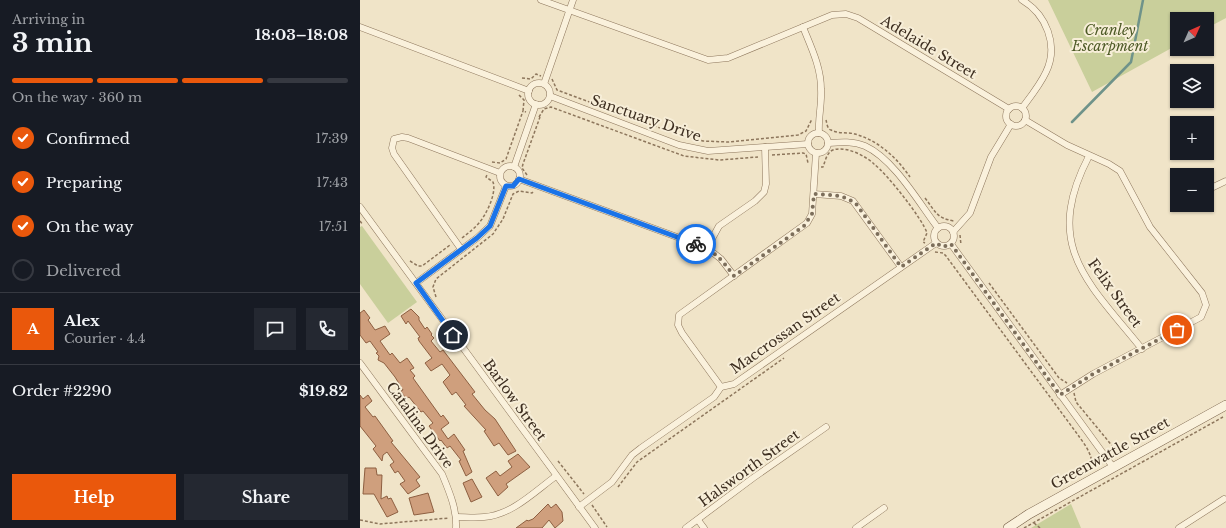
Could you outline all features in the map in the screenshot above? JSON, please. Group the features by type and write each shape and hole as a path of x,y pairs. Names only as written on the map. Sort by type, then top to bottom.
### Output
{"main road":[{"name":"Greenwattle Street","path":"1008,528 1029,514 1226,406"}],"street":[{"name":"Adelaide Street","path":"541,0 708,60 728,58 832,15 846,14 858,18 1009,109"},
{"path":"544,84 573,0"},
{"path":"1022,0 1032,6 1045,23 1050,38 1051,52 1047,71 1034,93 1022,108"},
{"path":"360,27 529,91"},
{"path":"804,27 818,65 821,89 819,133"},
{"path":"534,84 544,84 548,88 550,96 544,103 536,104 531,100 529,91 534,84"},
{"name":"Sanctuary Drive","path":"550,96 692,148 714,150 808,144"},
{"path":"514,167 536,104"},
{"path":"1017,106 1022,108 1026,115 1025,120 1020,124 1012,124 1007,117 1009,109 1017,106"},
{"path":"1025,120 1089,156 1109,164 1120,172 1150,227 1202,293 1206,305 1201,317 1093,374 1060,395"},
{"path":"953,232 970,213 991,157 1012,124"},
{"path":"819,133 825,136 828,143 823,151 816,153 811,150 808,144 812,135 819,133"},
{"path":"461,249 394,154 392,148 394,139 402,136 500,173"},
{"path":"828,143 847,142 864,146 877,154 898,175 938,228"},
{"path":"707,248 719,226 755,201 764,192 766,184 765,147"},
{"path":"721,387 682,332 677,320 679,315 804,226 812,214 816,153"},
{"name":"Felix Street","path":"1089,156 1075,187 1070,208 1070,236 1074,253 1080,270 1142,349"},
{"path":"514,167 519,172 519,179 513,186 506,186 500,179 500,173 504,168 514,167"},
{"path":"519,179 707,248 721,259 734,276"},
{"path":"1214,187 1226,181"},
{"path":"416,283 477,238 490,226 506,186"},
{"path":"814,194 841,196 852,201 901,267"},
{"name":"Barlow Street","path":"360,207 595,528"},
{"path":"947,227 953,232 954,239 951,244 943,247 936,243 934,235 938,228 947,227"},
{"name":"Maccrossan Street","path":"579,507 612,482 632,455 714,397 721,387 734,384 936,243"},
{"path":"951,244 1113,467"},
{"name":"Catalina Drive","path":"360,363 442,474 450,493 456,517 456,528"},
{"name":"Halsworth Street","path":"686,528 753,478 826,427"},
{"path":"456,517 485,517 501,513 514,507 556,476"},
{"path":"1179,528 1224,499"},
{"path":"856,528 884,508"},
{"path":"698,520 704,528"}],"path":[{"path":"410,261 418,266 422,266 478,224 486,212 494,190 493,182 486,177 492,162 500,163 506,158 523,111 524,100 516,93"},
{"path":"523,111 540,117 544,109 551,107 684,156 719,160 803,153 807,156 808,166 823,168 826,157 831,151 836,150 852,152 874,163 887,177 924,227 927,233 923,242 931,254 940,252 946,256 1078,435 1092,460 1090,470 1085,474"},
{"path":"360,221 363,225"},
{"path":"614,489 622,484 637,462 786,357"},
{"path":"1024,528 1222,417"},
{"path":"558,461 594,507 607,527"},
{"path":"360,520 380,524 456,517"},
{"path":"1034,523 1040,528"}],"green space":[{"name":"Cranley Escarpment","path":"1048,0 1226,0 1226,18 1214,24 1214,12 1170,12 1170,49 1092,92"},
{"path":"362,226 417,302 388,323 360,284 360,227"},
{"path":"1071,504 1081,528 1031,528"}],"building":[{"path":"411,309 419,317 419,320 425,329 427,327 432,334 431,335 434,338 431,341 440,352 443,350 475,392 472,394 485,410 495,419 516,451 508,455 499,443 494,446 484,431 486,430 464,406 466,405 456,392 452,395 443,382 450,375 442,364 431,371 425,363 432,358 419,341 418,338 420,337 408,321 406,324 401,316"},
{"path":"364,310 370,318 368,320 375,330 385,326 390,334 380,341 390,355 392,353 400,363 407,358 414,368 410,370 415,376 413,378 441,417 443,415 449,423 441,429 448,439 454,434 465,450 463,451 472,472 466,476 459,461 461,460 450,446 447,448 441,440 440,441 429,426 433,423 423,411 421,412 409,397 406,399 401,391 403,390 395,377 384,363 378,360 379,356 376,353 378,352 370,341 366,343 360,335 360,313"},
{"path":"360,395 363,399 368,395 372,401 365,407 373,417 375,416 393,441 391,442 420,477 416,480 420,486 408,494 400,484 405,481 398,471 395,473 390,465 394,462 387,452 383,455 382,461 373,449 376,446 360,426"},
{"path":"518,454 530,467 506,484 508,487 498,496 486,478 496,471 500,476 512,467 508,461"},
{"path":"365,468 376,468 377,475 382,475 381,499 387,496 388,499 391,498 398,512 387,517 374,494 363,494"},
{"path":"472,479 482,497 471,502 463,483"},
{"path":"428,493 434,512 414,515 409,498"},
{"path":"548,504 551,508 556,504 562,512 563,521 555,528 549,520 542,528 516,528 527,520 533,519"}],"waterway":[{"path":"1072,122 1131,62 1143,0"}],"way so far":[{"path":"696,244 707,248 717,255 734,276 807,223 812,214 814,194 841,196 847,198 857,205 901,267 936,243 943,247 951,244 1060,395 1078,382 1177,330"}],"route":[{"path":"453,335 416,283 477,238 490,226 500,205 506,186 513,186 519,179 696,244"}]}
